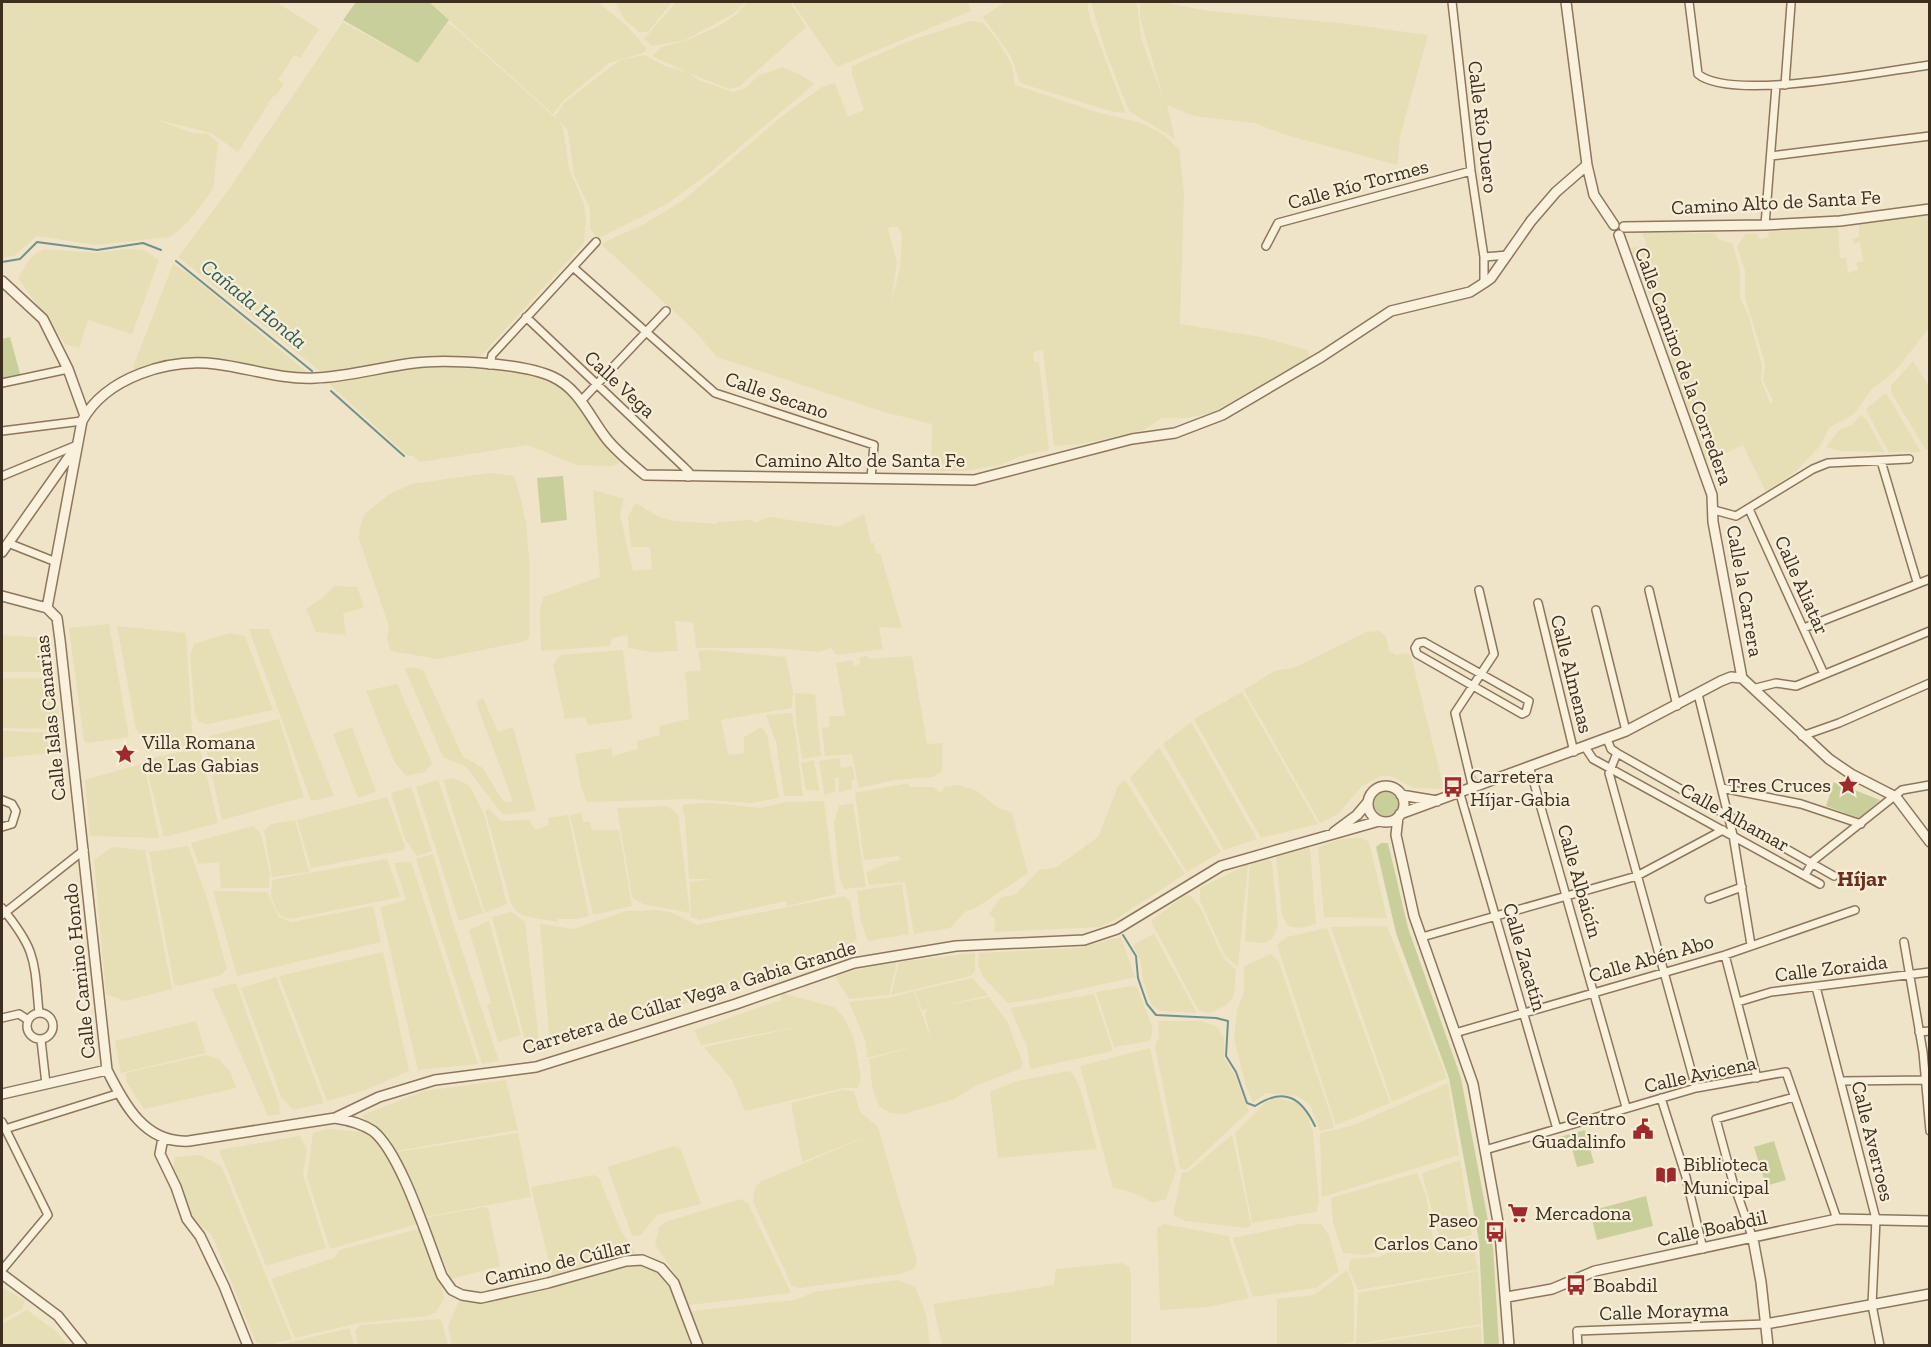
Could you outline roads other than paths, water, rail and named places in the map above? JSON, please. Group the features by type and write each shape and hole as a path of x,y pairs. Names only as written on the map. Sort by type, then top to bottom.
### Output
{"street":[{"name":"Calle Río Duero","path":"1452,2 1471,171 1484,256 1484,284"},
{"path":"1566,2 1587,165"},
{"path":"1689,2 1698,74 1707,81 1776,86 1929,65"},
{"path":"1785,85 1791,4"},
{"path":"1765,225 1776,86"},
{"path":"1771,156 1929,136"},
{"name":"Calle Camino de la Corredera","path":"1587,165 1594,195 1614,225 1614,232 1622,231 1712,495 1714,510"},
{"name":"Camino Alto de Santa Fe","path":"84,418 96,402 121,382 147,372 190,364 214,364 314,379 415,363 490,365 516,367 554,377 582,401 606,438 645,475 974,480 1132,439 1175,433 1222,415 1321,357 1390,311 1470,292 1491,278 1556,192 1587,165"},
{"name":"Calle Río Tormes","path":"1266,246 1278,223 1471,171"},
{"name":"Camino Alto de Santa Fe","path":"1622,231 1840,221 1929,209"},
{"path":"490,365 492,355 597,242"},
{"path":"1484,256 1508,255"},
{"name":"Calle Secano","path":"574,268 714,393 874,445 871,478"},
{"path":"2,281 43,320 68,369 84,418 2,431"},
{"path":"2,294 13,292"},
{"path":"582,401 666,311"},
{"name":"Calle Vega","path":"526,318 684,467 689,472 688,477"},
{"path":"2,383 68,369"},
{"name":"Calle Islas Canarias","path":"84,418 47,608 57,618 59,629 84,850"},
{"path":"2,476 77,445"},
{"path":"2,552 77,445"},
{"path":"1714,510 1737,516 1821,466 1909,459"},
{"path":"1881,461 1917,582"},
{"name":"Calle Aliatar","path":"1749,509 1824,674"},
{"name":"Calle la Carrera","path":"1714,510 1713,522 1742,678"},
{"path":"8,543 56,562"},
{"path":"1804,628 1929,579"},
{"path":"1473,789 1455,713 1471,685 1482,674 1494,654 1479,590"},
{"path":"1649,590 1677,706"},
{"path":"2,596 47,608"},
{"name":"Calle Almenas","path":"1538,603 1574,752"},
{"path":"1596,610 1626,731"},
{"path":"1756,688 1776,683 1796,686 1929,631"},
{"path":"1424,642 1482,674 1529,701 1526,712 1522,714 1417,654 1415,648 1418,643 1424,642"},
{"path":"1381,821 1530,769 1607,739 1731,677 1742,678 1756,688 1802,736 1851,774 1896,797 1929,842"},
{"path":"1802,736 1839,723 1929,683"},
{"path":"1698,694 1734,835 1751,945"},
{"name":"Calle Alhamar","path":"1607,739 1611,749 1617,753 1834,876"},
{"name":"Calle Alhamar","path":"1585,747 1593,759 1820,884"},
{"path":"1617,753 1610,767 1637,876 1696,1088"},
{"name":"Calle Albaicín","path":"1530,769 1626,1107"},
{"name":"Calle Alhamar","path":"1659,794 1666,781"},
{"path":"1811,864 1902,790 1929,785"},
{"path":"1396,835 1370,813 1368,802 1372,793 1385,786 1401,795 1439,801"},
{"path":"1722,788 1801,804 1861,824"},
{"name":"Calle Zacatín","path":"1460,794 1557,1129"},
{"path":"1401,795 1403,807 1399,815 1396,835 1414,916 1473,1084 1500,1233 1507,1297 1509,1346"},
{"path":"2,800 12,804 16,811 12,824 2,826"},
{"name":"Carretera de Cúllar Vega a Gabia Grande","path":"1324,837 1357,815 1368,802"},
{"name":"Carretera de Cúllar Vega a Gabia Grande","path":"334,1118 380,1097 435,1080 536,1067 736,1004 854,963 956,946 1084,940 1117,929 1221,866 1381,821"},
{"path":"1422,937 1637,876 1723,830"},
{"path":"39,1013 33,954 28,943 3,912 84,850"},
{"name":"Calle Camino Hondo","path":"84,850 107,1070 120,1093 146,1129 163,1138"},
{"name":"Calle Alhamar","path":"1795,870 1802,858"},
{"name":"Calle Alhamar","path":"1805,875 1811,864"},
{"path":"1709,898 1742,887"},
{"name":"Calle Abén Abo","path":"1455,1033 1725,955 1855,910"},
{"path":"1905,942 1927,1080 1929,1131"},
{"path":"1725,955 1757,1078"},
{"name":"Calle Zoraida","path":"1738,1002 1771,992 1929,972"},
{"name":"Calle Averroes","path":"1816,987 1876,1219 1872,1305 1880,1346"},
{"path":"28,1020 39,1013"},
{"path":"28,1020 28,1032 33,1038 41,1040 50,1036 53,1027 51,1019 39,1013"},
{"path":"2,1018 19,1014 28,1020"},
{"path":"1919,1032 1929,1031"},
{"path":"41,1040 46,1084"},
{"path":"2,1094 107,1070"},
{"name":"Calle Avicena","path":"1485,1150 1696,1088 1786,1072 1794,1096"},
{"path":"1841,1081 1927,1080"},
{"path":"82,1346 58,1316 2,1272 48,1215 3,1126 120,1093"},
{"path":"1768,1346 1753,1239 1732,1182 1716,1119 1794,1096 1837,1219"},
{"path":"1661,1098 1686,1177 1703,1249"},
{"path":"248,1346 224,1286 200,1236 188,1219 176,1187 159,1155 163,1138 189,1141 334,1118"},
{"name":"Camino de Cúllar","path":"334,1118 357,1122 382,1140 395,1161 442,1276 452,1290 462,1295 481,1298 626,1261 642,1260 661,1268 674,1282 698,1346"},
{"name":"Calle Boabdil","path":"1507,1297 1552,1290 1594,1271 1753,1239 1837,1219 1929,1221"},
{"path":"1766,1324 1929,1294"},
{"name":"Calle Morayma","path":"1578,1346 1577,1331 1766,1324"}],"waterway":[{"name":"Cañada Honda","path":"2,262 20,259 37,242 97,250 143,243 161,250"},
{"name":"Cañada Honda","path":"176,261 312,371"},
{"name":"Cañada Honda","path":"331,391 404,456"},
{"path":"1123,935 1136,956 1138,978 1147,1004 1156,1015 1216,1018 1228,1021 1226,1056 1236,1072 1247,1103 1255,1106 1275,1097 1291,1098 1304,1108 1315,1126"}],"place":[{"name":"Villa Romana de Las Gabias","path":"125,754"},
{"name":"Tres Cruces","path":"1848,785"},
{"name":"Carretera Híjar-Gabia","path":"1453,787"},
{"name":"Centro Guadalinfo","path":"1643,1129"},
{"name":"Biblioteca Municipal","path":"1666,1175"},
{"name":"Mercadona","path":"1518,1213"},
{"name":"Paseo Carlos Cano","path":"1495,1232"},
{"name":"Boabdil","path":"1576,1285"}],"district":[{"name":"Híjar","path":"1862,878"}]}
